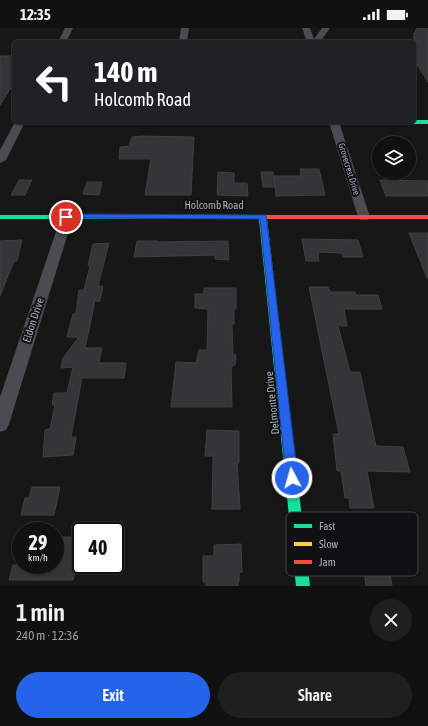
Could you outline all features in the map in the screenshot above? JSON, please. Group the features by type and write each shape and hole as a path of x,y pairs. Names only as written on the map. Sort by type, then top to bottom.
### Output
{"street":[{"path":"63,40 69,28"},
{"path":"183,40 185,28"},
{"path":"306,28 310,40"},
{"path":"317,40 326,28"},
{"path":"416,122 428,122"},
{"path":"0,160 19,124"},
{"name":"Grovecrest Drive","path":"335,124 364,216"},
{"name":"Holcomb Road","path":"0,217 428,217"},
{"name":"Eldon Drive","path":"0,424 66,217"},
{"name":"Delmonte Drive","path":"263,217 296,512"},
{"name":"Delmonte Drive","path":"303,576 304,586"}],"building":[{"path":"417,28 428,28 428,82 416,63 416,40 414,40 414,34"},
{"path":"0,56 12,56 12,86 0,105"},
{"path":"132,137 194,137 191,195 145,195 151,159 119,159 120,147 129,146"},
{"path":"300,169 319,169 325,195 276,196 274,176 301,176"},
{"path":"218,172 234,173 234,183 247,183 248,196 217,195"},
{"path":"261,172 273,172 275,187 263,187"},
{"path":"19,180 32,180 25,195 11,195"},
{"path":"380,180 428,181 428,196 386,196"},
{"path":"87,182 102,182 99,195 83,194"},
{"path":"409,233 428,233 428,278 427,278"},
{"path":"302,239 358,240 363,257 343,257 342,253 318,252 319,261 306,261"},
{"path":"22,240 17,261 14,261 0,296 0,241"},
{"path":"137,241 228,241 229,260 215,259 215,255 134,257"},
{"path":"109,243 98,286 103,286 100,301 95,301 85,348 102,348 99,363 126,363 124,378 82,378 71,437 76,437 73,455 43,457 45,430 50,429 55,405 52,405 54,393 67,393 73,367 61,368 63,358 79,337 67,337 73,314 76,314 79,290 84,290 90,266 88,266 93,244"},
{"path":"309,287 328,287 330,292 355,292 356,295 378,295 382,309 344,309 347,326 338,326 350,372 360,372 376,446 403,447 410,472 367,471 374,508 350,508 349,498 345,498 341,471 337,471 333,434 339,434"},
{"path":"204,288 236,288 236,309 234,309 234,324 232,324 233,355 236,355 235,365 231,367 232,407 171,407 176,362 196,363 199,350 207,350 208,309 195,308 195,294 204,294"},
{"path":"207,430 239,431 239,463 237,463 240,509 212,509 213,456 205,456"},
{"path":"32,487 60,487 54,515 21,515 25,498 29,498"},
{"path":"64,537 72,537 72,574 74,574 73,580 9,580 12,569 12,574 64,574"},
{"path":"241,544 242,572 239,572 238,586 206,586 206,582 203,582 203,556 214,556 214,545"},
{"path":"365,576 390,576 392,586 366,586"}],"traffic: fast":[{"path":"416,122 428,122"},
{"path":"0,217 270,217"},
{"path":"263,217 295,512"},
{"path":"302,576 303,586"}],"traffic: jam":[{"path":"270,217 428,217"}],"route":[{"path":"66,217 263,217 292,478"}]}
